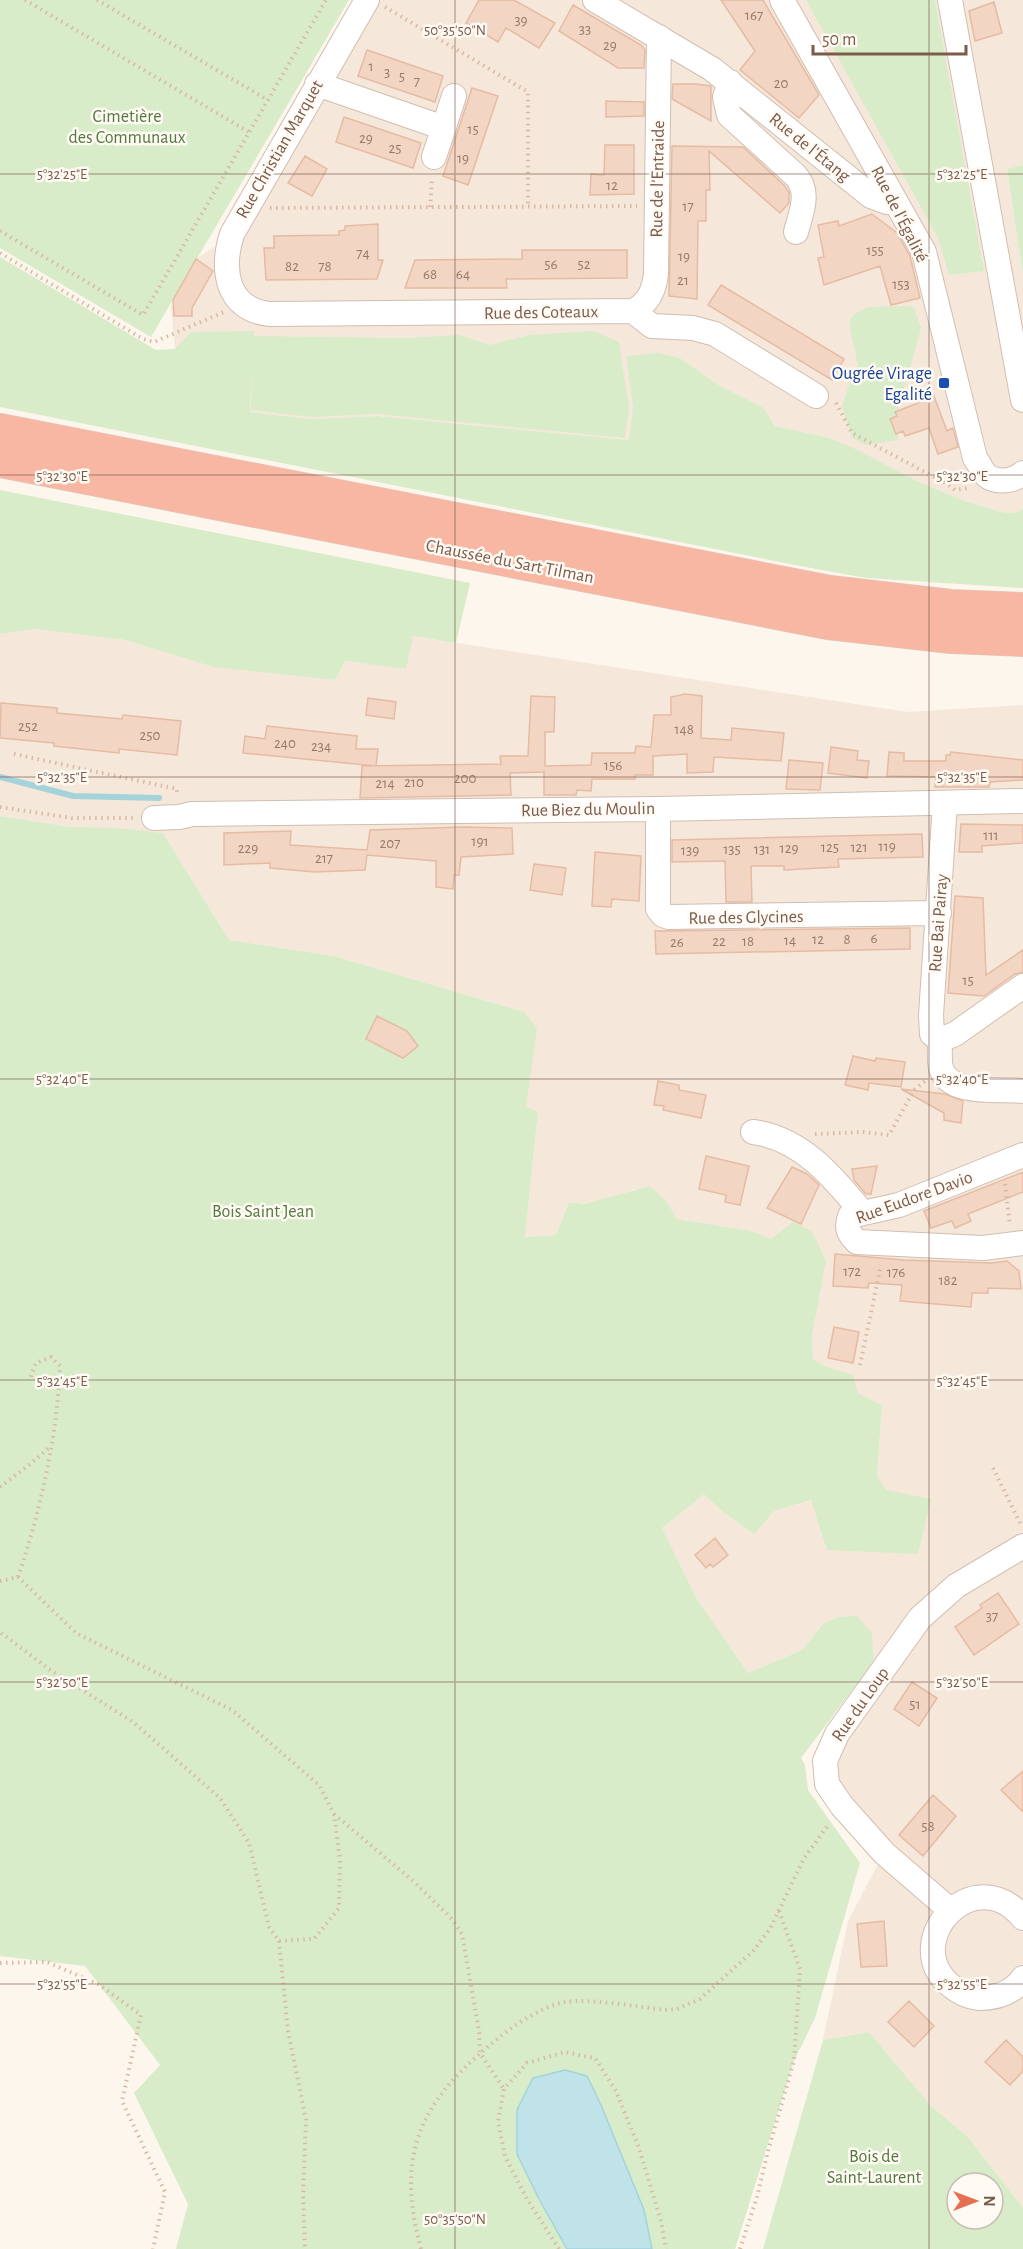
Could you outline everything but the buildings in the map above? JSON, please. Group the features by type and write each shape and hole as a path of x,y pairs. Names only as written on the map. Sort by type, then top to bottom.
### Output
{"highway":[{"name":"Chaussée du Sart Tilman","path":"0,430 830,592 951,606 1023,609"},
{"name":"Chaussée du Sart Tilman","path":"0,461 828,623 951,637 1023,640"}],"street":[{"name":"Rue de l'Étang","path":"595,0 730,82 871,195 887,202 894,199"},
{"name":"Rue de l'Égalité","path":"783,0 924,252 975,458 987,476"},
{"path":"950,0 1023,400"},
{"name":"Rue Christian Marquet","path":"243,303 229,285 226,261 232,234 317,84 376,3"},
{"name":"Rue de l'Entraide","path":"633,311 645,302 654,285 659,37"},
{"name":"Rue de l'Étang","path":"730,82 725,97 729,115 802,185 804,202 796,232"},
{"path":"317,84 444,128"},
{"path":"434,157 454,96"},
{"name":"Rue des Coteaux","path":"243,303 270,314 633,311"},
{"path":"633,311 652,326 693,328 715,334 825,398"},
{"path":"987,476 997,480 1009,480 1023,473"},
{"name":"Rue Biez du Moulin","path":"154,818 192,814 658,809 1023,801"},
{"name":"Rue Bai Pairay","path":"940,1040 932,1034 931,1015 945,802"},
{"name":"Rue des Glycines","path":"658,809 658,909 663,915 676,918 939,914"},
{"path":"1023,986 955,1034 940,1040 941,1069 948,1078 958,1084 977,1089 1023,1090"},
{"path":"753,1132 781,1138 802,1150 838,1184 862,1212"},
{"name":"Rue Eudore Davio","path":"1013,1159 899,1204 850,1216 847,1226 850,1235 857,1242 982,1248 1018,1244"},
{"name":"Rue du Loup","path":"951,1910 884,1853 842,1806 827,1784 825,1761 837,1734 855,1707 874,1685 908,1634 932,1605 965,1580 1023,1546"},
{"path":"1021,1909 990,1898 976,1898 962,1902 940,1922 934,1937 933,1953 938,1969 946,1982 959,1992 974,1998 990,1998 1006,1993 1022,1983"}],"path":[{"path":"25,0 249,132"},
{"path":"98,0 268,100"},
{"path":"0,231 143,315 326,0"},
{"path":"376,3 528,92 528,206"},
{"path":"430,207 434,157"},
{"path":"245,208 656,206"},
{"path":"0,253 143,339 154,342 243,303"},
{"path":"825,398 852,433 949,484 955,490 971,488 987,476"},
{"path":"14,754 177,789 179,817"},
{"path":"0,807 72,818 154,818"},
{"path":"781,1138 785,1134 797,1133 863,1132 889,1135 910,1097"},
{"path":"1013,1159 1018,1244"},
{"path":"860,1365 885,1244"},
{"path":"18,1576 33,1534 51,1446 58,1404 60,1366 51,1357 36,1363 29,1381"},
{"path":"0,1487 51,1446"},
{"path":"993,1468 1023,1528"},
{"path":"0,1581 18,1576"},
{"path":"18,1576 76,1633 232,1710 319,1785 334,1814 340,1860 339,1908 314,1939 279,1941"},
{"path":"0,1632 49,1669 133,1722 220,1798 249,1843 269,1927 279,1941 288,2031 306,2120 303,2196 305,2249"},
{"path":"421,2249 416,2230 411,2185 413,2157 426,2115 444,2090 506,2032 563,2002 579,2001 664,2010 676,2009 693,2003 753,1950 770,1929 804,1858 842,1806"},
{"path":"334,1814 413,1881 452,1919 462,1934 479,2031 480,2054 504,2089"},
{"path":"740,2249 757,2197 794,2061 800,1969 779,1911"},
{"path":"0,1963 47,1962 99,1984 141,2015 122,2102 165,2192 153,2249"},
{"path":"559,2249 527,2199 505,2156 498,2121 504,2089 527,2063 565,2052 595,2058 616,2091 639,2148 661,2221 666,2249"}],"shaded area":[{"path":"376,0 1023,0 1023,165 1007,170 1023,275 1023,509 1015,513 1001,512 962,500 917,481 830,438 775,426 764,408 717,384 680,358 626,356 633,408 630,440 377,416 311,419 250,412 254,331 175,349 171,308 196,259 243,228"},
{"path":"36,629 125,640 213,667 345,661 405,668 412,636 908,712 1023,705 1023,2208 1005,2185 1005,2171 994,2171 968,2137 931,2106 869,2032 823,2040 848,1921 877,1866 891,1849 838,1794 835,1752 889,1679 823,1624 802,1650 748,1673 697,1599 662,1528 704,1493 723,1512 774,1511 812,1500 887,1490 877,1478 882,1405 858,1393 852,1375 824,1366 813,1359 812,1335 794,1222 771,1239 752,1231 677,1219 667,1202 635,1189 614,1198 585,1204 569,1202 556,1235 525,1237 538,1113 526,1106 524,1012 334,956 229,940 163,833 71,827 0,816 0,634"}],"green space":[{"name":"Cimetière des Communaux","path":"0,0 349,0 151,337 0,248"},
{"path":"806,0 935,0 984,271 949,275 938,238"},
{"path":"1023,165 1023,275 1007,169"},
{"path":"0,257 156,350 175,349 191,332 254,331 254,336 406,338 459,335 490,345 529,335 593,331 619,342 629,408 625,438 377,414 311,417 251,410 252,367 250,412 311,419 377,416 629,440 633,408 626,356 658,353 680,358 717,384 764,408 775,426 830,438 917,481 962,500 1001,512 1015,513 1023,509 1023,588 866,578 0,407"},
{"path":"868,307 914,307 921,328 898,411 898,440 866,445 852,438 842,406 858,365 849,324 853,315"},
{"path":"0,490 470,583 456,643 413,636 406,669 345,661 335,680 213,667 125,640 36,629 0,634"},
{"name":"Bois Saint Jean","path":"0,816 71,827 118,828 163,833 229,940 334,956 524,1012 537,1028 526,1106 538,1112 525,1237 556,1235 569,1202 585,1204 650,1186 667,1202 677,1219 752,1231 771,1239 794,1221 813,1233 826,1261 812,1335 813,1359 824,1366 853,1375 858,1393 882,1405 877,1477 887,1490 931,1499 918,1554 827,1550 811,1500 774,1511 754,1534 723,1512 704,1494 662,1528 697,1599 748,1673 802,1650 823,1624 838,1617 857,1616 872,1633 874,1668 859,1681 801,1758 805,1765 808,1790 860,1863 815,2018 794,2061 735,2249 652,2249 644,2210 517,2110 517,2154 567,2249 176,2249 188,2204 134,2093 160,2065 85,1966 0,1956"},
{"name":"Bois de Saint-Laurent","path":"869,2032 931,2106 968,2137 994,2171 945,2171 945,2231 1005,2231 1005,2185 1023,2208 1023,2249 763,2249 823,2040"}],"water":[{"path":"565,2070 587,2076 644,2210 652,2249 567,2249 517,2154 517,2110 533,2078"}],"waterway":[{"path":"0,777 73,796 159,798"}],"place":[{"name":"Ougrée Virage Egalité","path":"944,383"}]}
